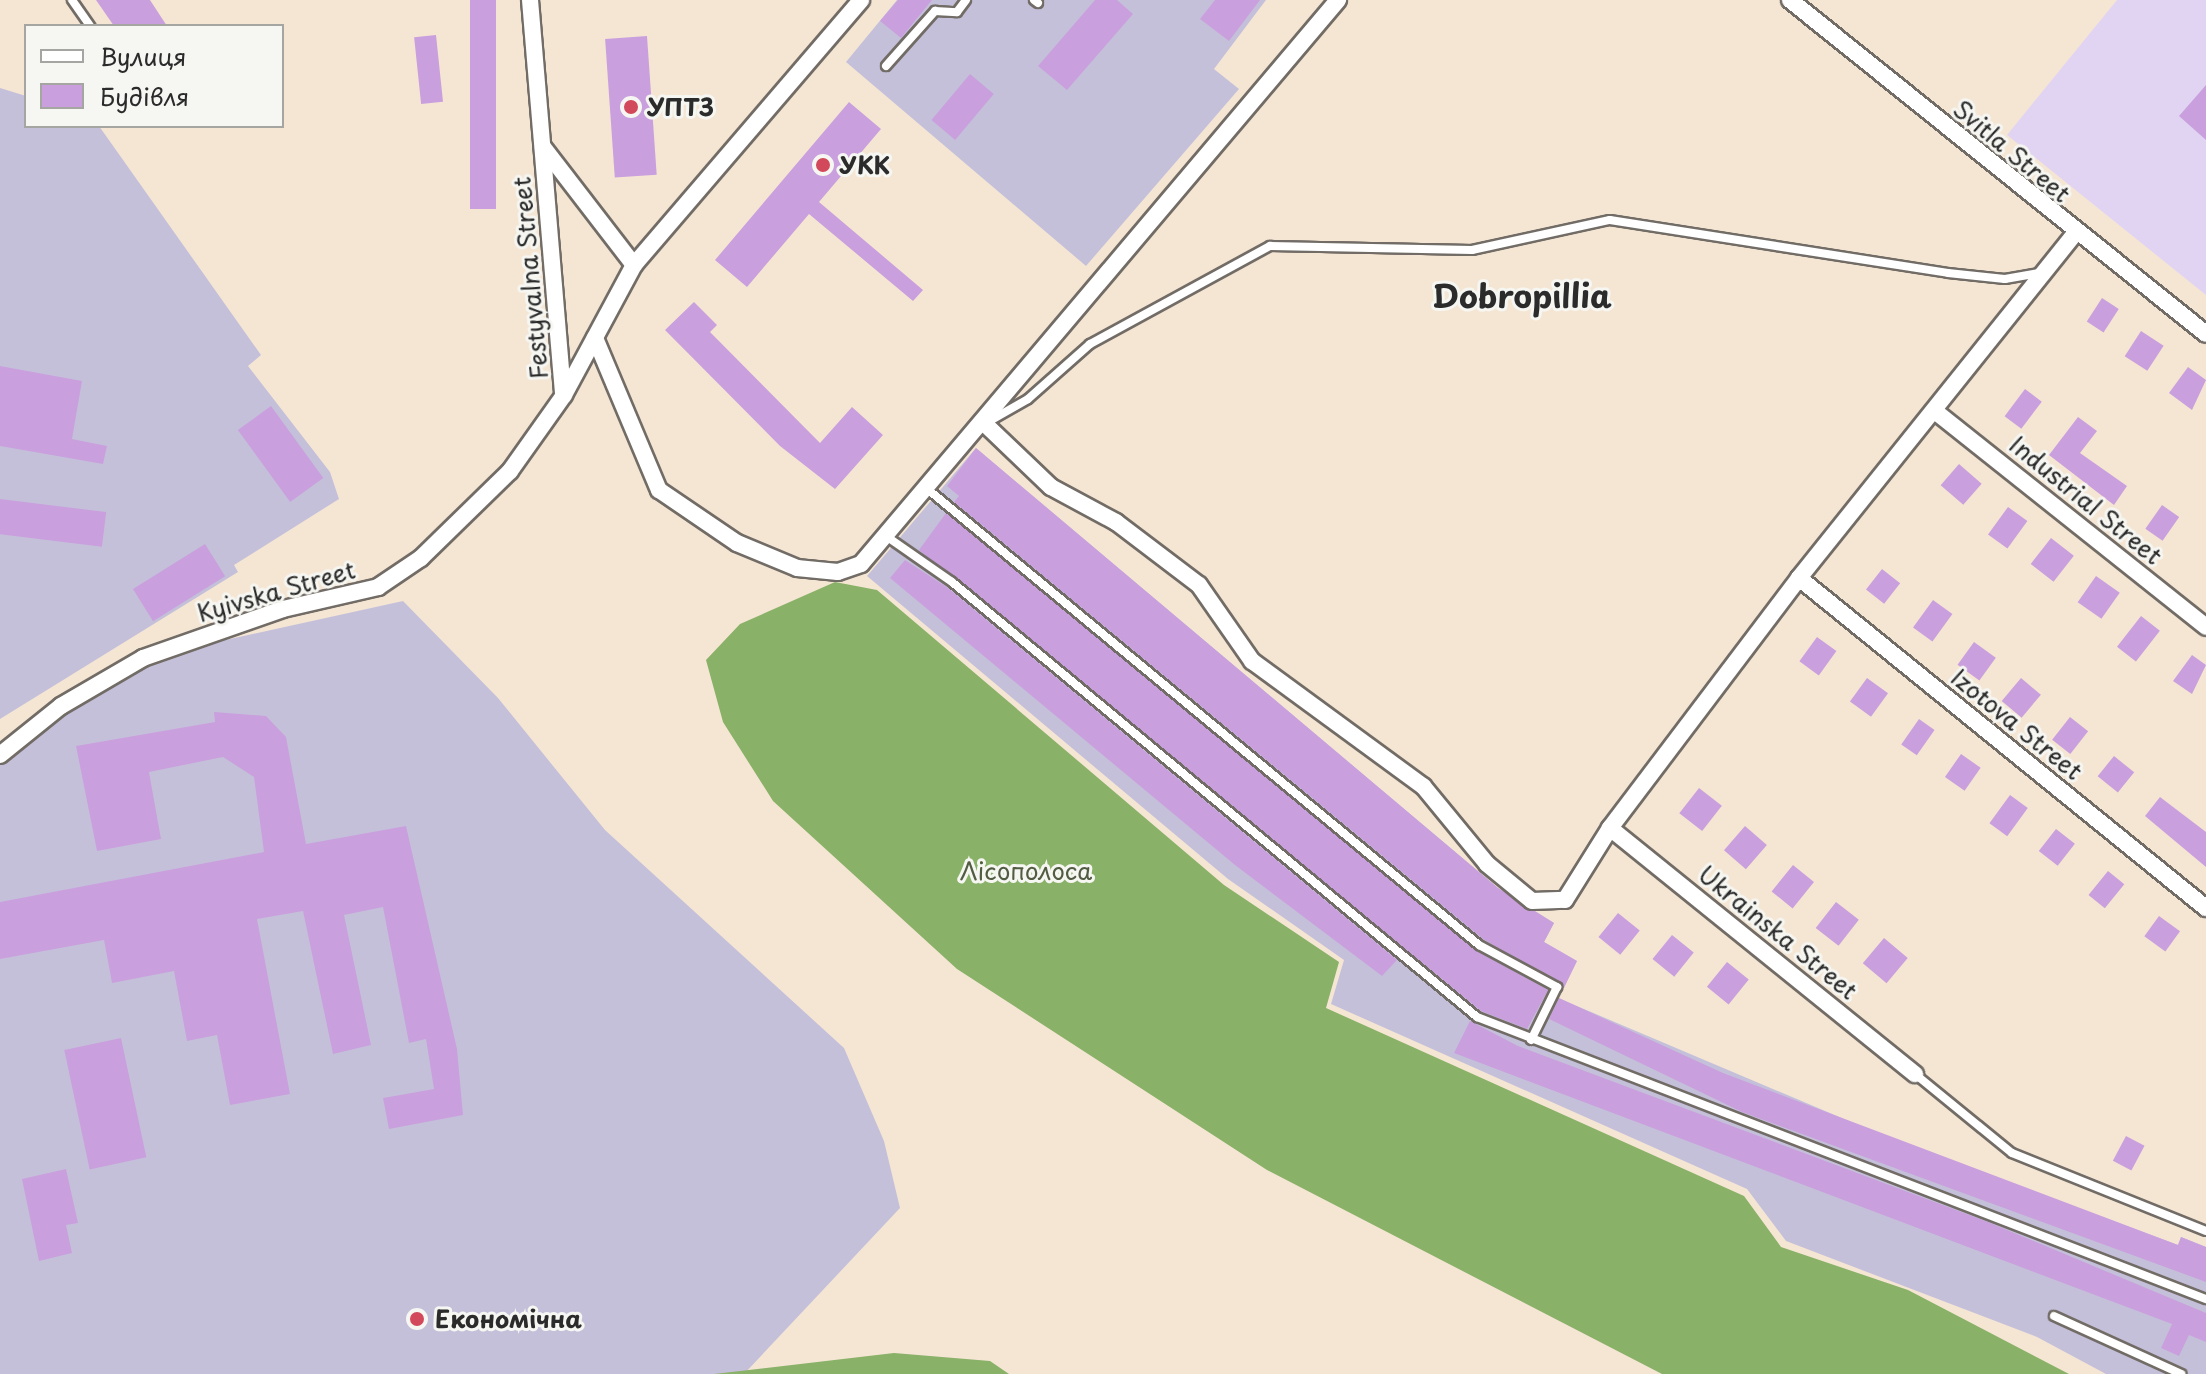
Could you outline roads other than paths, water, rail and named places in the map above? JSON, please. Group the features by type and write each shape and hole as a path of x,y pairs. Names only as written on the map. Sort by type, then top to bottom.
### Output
{"street":[{"name":"Festyvalna Street","path":"530,0 564,395"},
{"path":"634,265 861,0"},
{"path":"595,338 659,490 737,543 797,568 838,572 861,564 924,487 985,424 1338,0"},
{"name":"Svitla Street","path":"1790,0 2075,234 2206,334"},
{"name":"Festyvalna Street","path":"543,147 634,265 564,395"},
{"path":"985,424 1051,487 1116,522 1199,585 1252,661 1423,786 1487,864 1532,901 1565,900 1610,828 1799,578 1936,412 2075,234"},
{"name":"Kyivska Street","path":"0,755 61,706 143,658 283,609 378,587 421,558 510,471 564,395"},
{"name":"Industrial Street","path":"1936,412 2206,627"},
{"name":"Izotova Street","path":"1799,578 2206,908"},
{"name":"Ukrainska Street","path":"1610,828 1915,1074"}],"lane":[{"path":"72,0 89,24"},
{"path":"886,66 935,11 957,12 966,0"},
{"path":"985,424 1028,399 1090,344 1270,246 1472,250 1610,220 1948,273 2005,279 2045,272"},
{"path":"924,487 1479,945 1557,987 1531,1040"},
{"path":"886,536 952,582 1441,991 1477,1017 1531,1040 1553,1042 2206,1299"},
{"path":"1915,1074 2012,1153 2206,1231"},
{"path":"2054,1316 2181,1374"}],"place":[{"name":"УПТЗ","path":"631,107"},
{"name":"УКК","path":"823,165"},
{"name":"Економічна","path":"417,1319"}],"district":[{"name":"Dobropillia","path":"1522,295"}],"park label":[{"name":"Лісополоса","path":"1026,871"}]}
